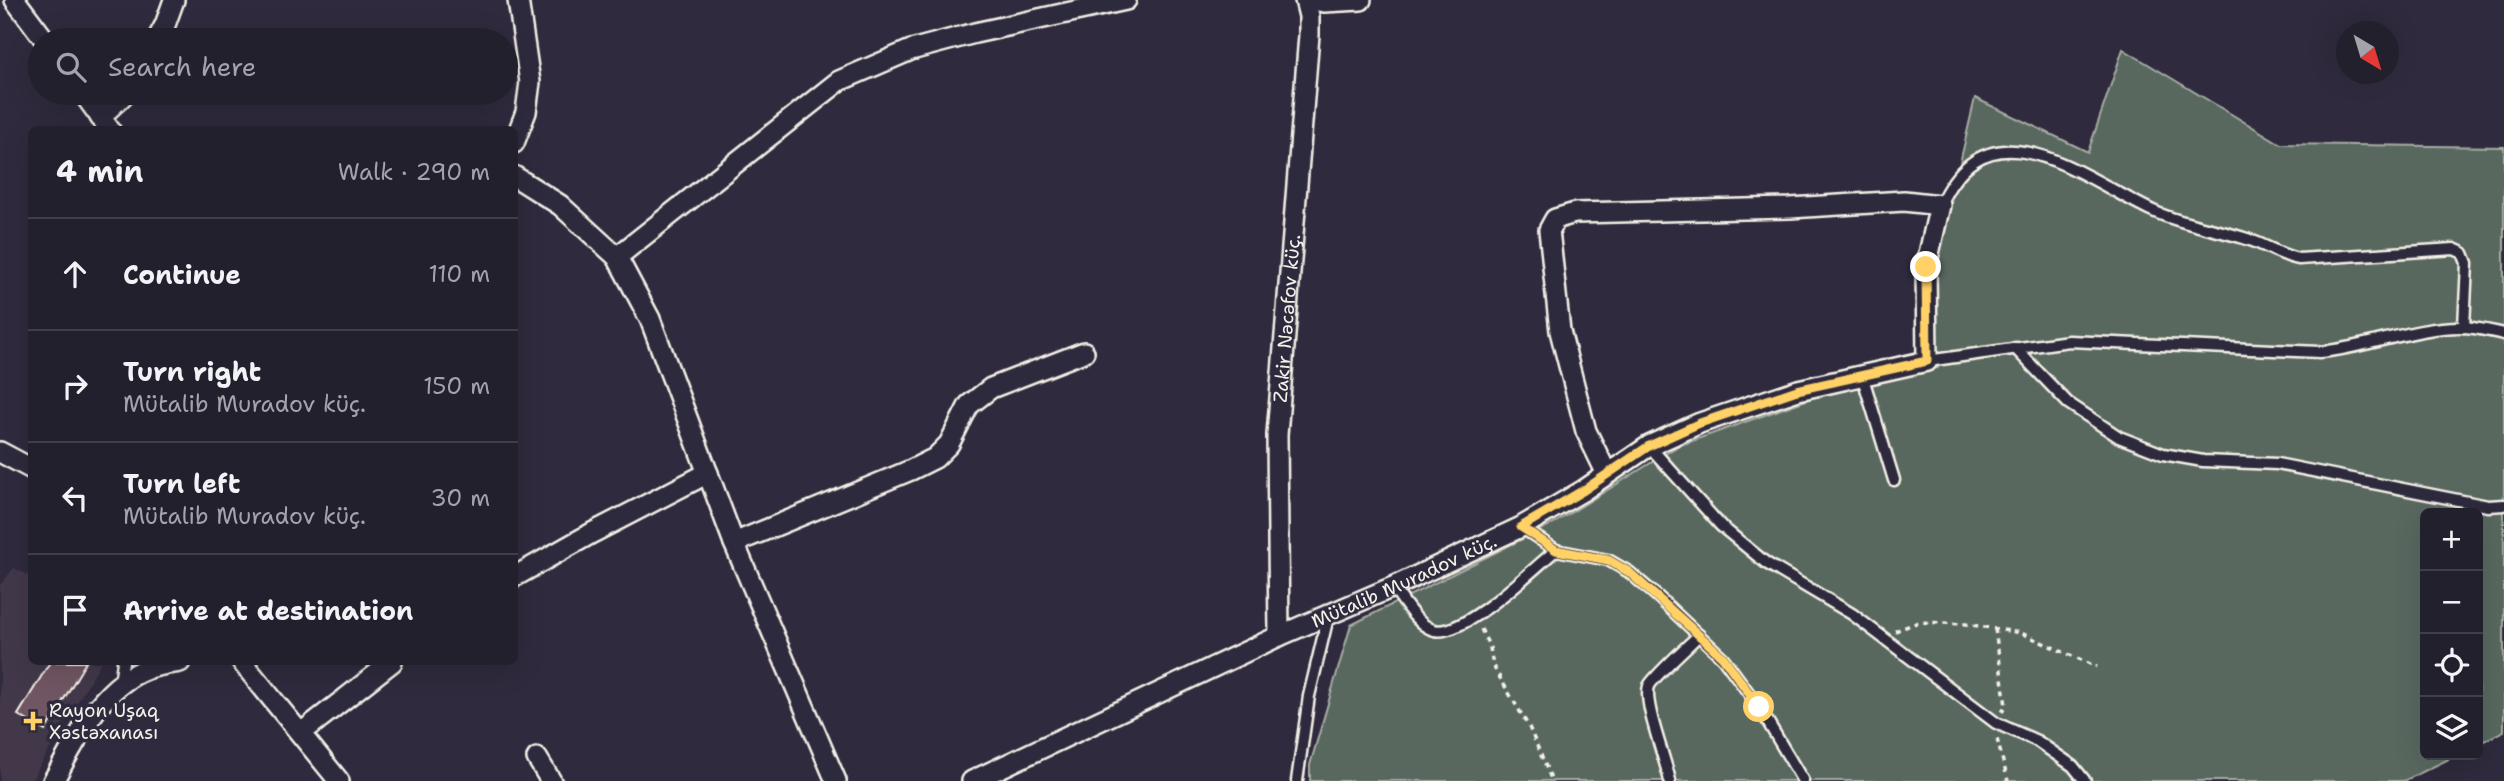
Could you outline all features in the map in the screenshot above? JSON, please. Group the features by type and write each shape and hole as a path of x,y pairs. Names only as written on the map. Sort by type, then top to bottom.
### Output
{"street":[{"path":"15,0 36,28"},
{"path":"163,28 174,0"},
{"path":"518,0 530,82 526,112 518,133"},
{"path":"617,257 839,81 911,50 1126,0"},
{"name":"Zakir Nəcəfov küç.","path":"1279,636 1277,435 1309,36 1309,16 1305,0"},
{"path":"1313,0 1362,0"},
{"path":"92,105 105,123 117,105"},
{"path":"518,179 560,205 617,257 650,319 734,543 836,781"},
{"path":"1607,474 1586,431 1560,331 1549,230 1555,219 1575,213 1790,208 1904,201 1940,205 1926,267 1927,361"},
{"path":"734,543 935,458 949,443 969,405 991,388 1084,352"},
{"name":"Mütalib Muradov küç.","path":"972,781 1279,636 1393,587 1521,527 1649,446 1700,423 1797,390 1927,361"},
{"path":"0,452 28,467"},
{"path":"518,575 708,473"},
{"path":"53,781 102,701 120,684 147,669 166,665"},
{"path":"244,665 339,781"},
{"path":"301,733 388,665"},
{"path":"537,758 551,781"}],"lane":[{"path":"1940,205 1950,183 1971,162 1990,154 2019,151 2047,157 2154,212 2247,239 2287,257 2299,259 2454,249 2463,253 2467,263 2464,327"},
{"path":"1927,361 2069,341 2320,352 2445,327 2464,327 2504,334"},
{"path":"2015,348 2068,403 2119,437 2163,454 2203,461 2277,464 2488,506 2504,505"},
{"path":"1862,375 1894,480"},
{"path":"1649,446 1721,526 1766,563 1852,614 1996,723 2037,741 2073,766 2085,781"},
{"path":"1521,527 1556,550 1608,560 1629,572 1699,635 1723,657 1759,707 1803,781"},
{"path":"1393,587 1420,622 1434,631 1451,630 1473,619 1556,550"},
{"path":"1297,781 1310,696 1328,616"},
{"path":"1670,781 1650,708 1648,688 1654,677 1699,635"},
{"path":"120,684 123,665"}],"path":[{"path":"1473,619 1485,634 1493,666 1529,727 1552,781"},
{"path":"1881,636 1919,622 1966,624 2021,633 2096,667"},
{"path":"1996,629 2006,706 1996,723 1997,743 2008,781"}],"shaded area":[{"name":"Rayon Uşaq Xəstəxanası","path":"14,568 28,575 28,665 99,665 31,781 0,781 0,585"}],"green space":[{"path":"2123,49 2281,144 2504,147 2504,731 2483,742 2483,508 2420,508 2420,760 2447,760 2404,781 1310,781 1310,765 1351,625 1556,522 1678,446 1812,398 1938,368 1934,276 1975,98 2088,152"}],"building":[{"path":"48,665 84,665 45,731 18,715"}],"place":[{"name":"Rayon Uşaq Xəstəxanası","path":"33,721"}],"route":[{"path":"1759,707 1723,657 1629,572 1608,560 1556,550 1521,527 1584,490 1649,446 1700,423 1797,390 1927,361 1926,267"}]}
